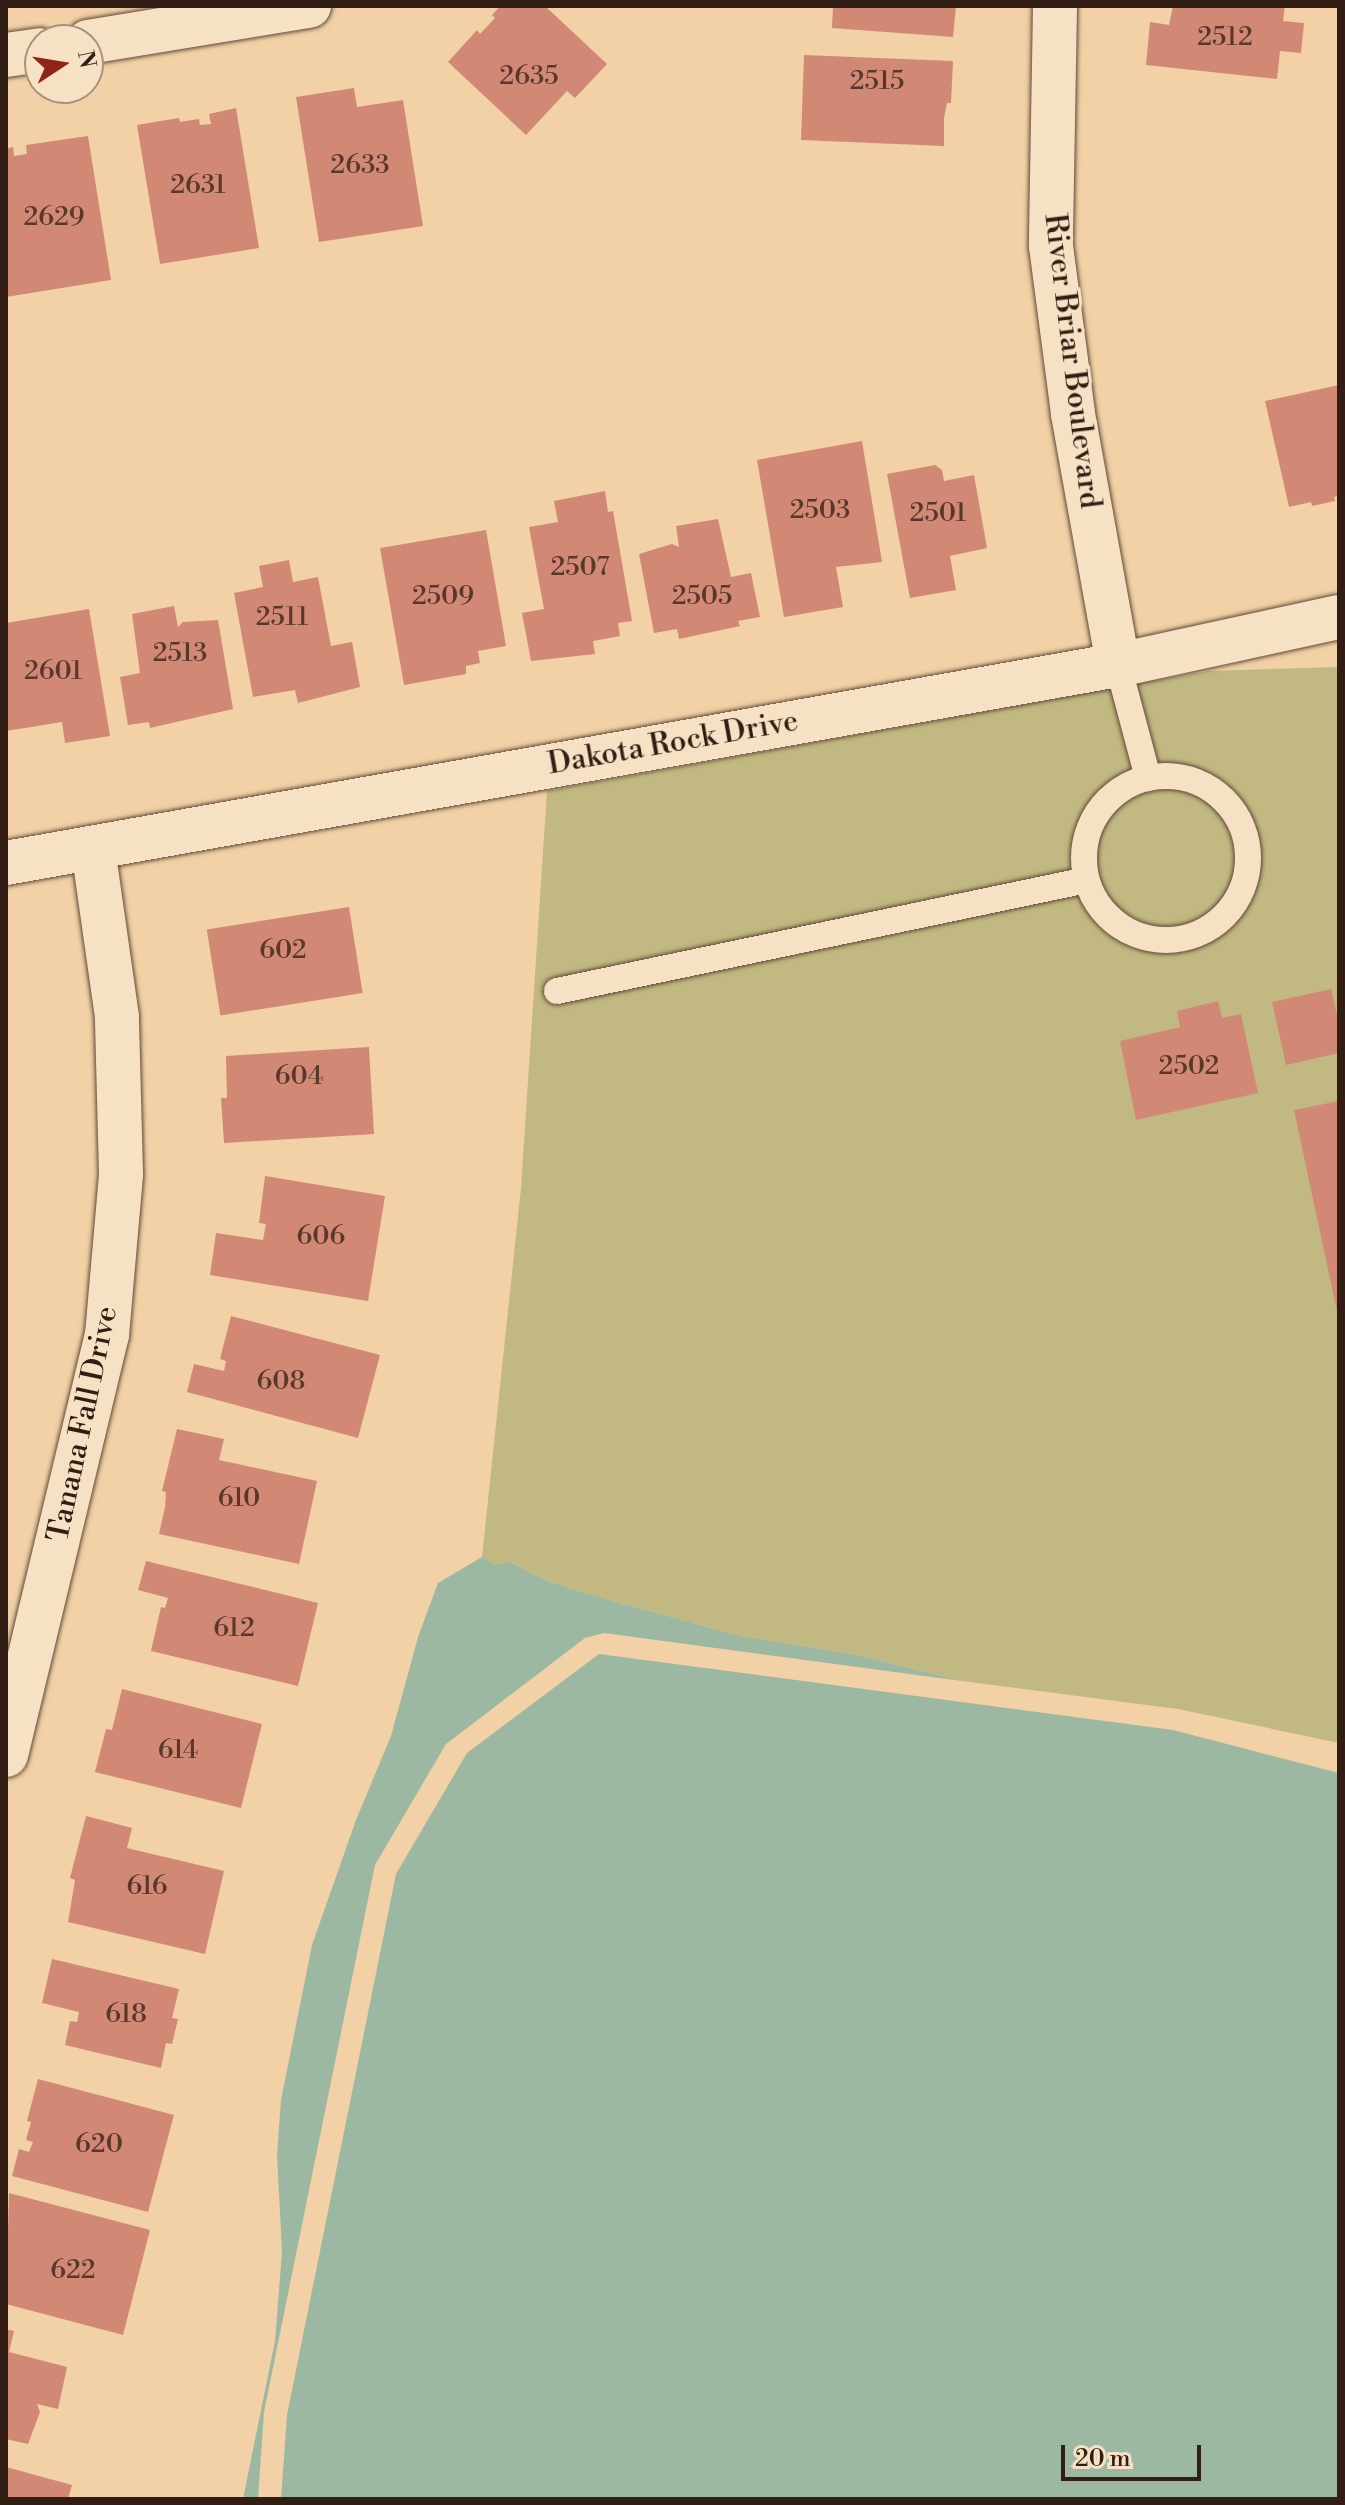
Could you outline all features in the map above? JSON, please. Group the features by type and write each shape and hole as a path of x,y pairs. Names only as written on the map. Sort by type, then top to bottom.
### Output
{"street":[{"path":"104,39 309,6"},
{"name":"River Briar Boulevard","path":"1055,6 1051,246 1073,414 1118,665"},
{"name":"Dakota Rock Drive","path":"6,863 1118,665 1339,617"},
{"name":"Tanana Fall Drive","path":"6,1755 107,1335 121,1174 117,1017 93,849"}],"lane":[{"path":"1118,665 1148,778"},
{"path":"1160,775 1187,778 1211,789 1230,807 1243,830 1249,857 1244,884 1231,909 1211,928 1185,939 1157,942 1130,934 1108,918 1091,895 1083,868 1085,840 1095,815 1112,795 1134,781 1148,778 1160,775"},
{"path":"557,991 1087,880"}],"shaded area":[{"path":"1338,667 1339,1743 1178,1709 962,1681 853,1654 740,1636 547,1581 510,1562 495,1566 482,1557 521,1188 547,791 1208,671"},
{"path":"482,1557 495,1565 510,1562 547,1581 588,1594 740,1636 853,1654 962,1681 604,1633 585,1638 446,1744 375,1865 264,2412 258,2499 243,2499 275,2341 282,2252 277,2155 281,2100 312,1945 356,1820 391,1736 418,1637 438,1583"},
{"path":"599,1654 1173,1730 1339,1773 1339,2499 281,2499 287,2415 396,1874 467,1753"}],"building":[{"path":"500,6 545,6 607,64 575,98 567,91 526,135 448,62 477,30 480,34 495,18 492,15"},
{"path":"833,6 956,6 953,37 832,28"},
{"path":"1173,6 1285,6 1283,21 1304,23 1301,53 1280,51 1277,79 1146,65 1150,22 1169,25"},
{"path":"804,55 953,61 951,103 947,103 944,118 944,146 801,140"},
{"path":"354,88 357,107 403,100 423,226 319,242 296,97"},
{"path":"236,108 259,248 160,264 137,125 179,118 180,122 199,119 200,125 211,124 209,114"},
{"path":"88,136 111,280 6,297 6,149 13,147 14,156 27,154 26,145"},
{"path":"1339,385 1339,496 1334,497 1335,501 1289,507 1265,401"},
{"path":"862,441 882,562 836,567 843,607 784,617 757,460"},
{"path":"935,465 942,470 944,481 974,475 987,548 950,556 956,590 910,598 887,474"},
{"path":"605,491 608,512 613,511 632,621 618,623 620,636 593,641 595,654 531,661 522,613 544,609 529,527 558,522 554,501"},
{"path":"718,519 731,577 751,573 760,617 738,621 740,626 679,639 677,629 654,633 639,554 672,544 679,547 676,526"},
{"path":"486,530 506,646 478,651 480,663 466,666 466,674 404,685 380,548"},
{"path":"289,560 293,582 318,577 331,646 352,642 360,687 298,703 295,690 253,697 234,593 263,587 259,566"},
{"path":"174,606 178,627 183,622 218,620 233,709 150,728 149,722 128,725 120,677 140,673 132,614"},
{"path":"89,609 110,736 65,743 62,722 6,731 6,623"},
{"path":"349,907 363,993 220,1015 207,930"},
{"path":"1331,989 1339,1023 1339,1053 1286,1065 1272,1002"},
{"path":"1218,1001 1222,1018 1241,1014 1258,1093 1136,1120 1120,1041 1180,1027 1177,1011"},
{"path":"369,1047 374,1134 224,1143 221,1098 227,1098 226,1056"},
{"path":"1339,1101 1339,1316 1338,1316 1294,1110"},
{"path":"265,1176 385,1196 368,1301 210,1275 216,1233 263,1240 266,1224 259,1223"},
{"path":"231,1316 380,1355 358,1438 187,1392 194,1364 224,1371 226,1361 220,1359"},
{"path":"177,1429 224,1439 219,1460 317,1481 299,1564 159,1534 165,1507 166,1492 162,1491"},
{"path":"146,1561 318,1603 298,1686 151,1651 161,1607 165,1608 168,1598 138,1590"},
{"path":"122,1689 262,1724 241,1808 95,1772 106,1729 112,1730"},
{"path":"86,1816 132,1828 127,1848 224,1871 205,1954 68,1922 75,1880 70,1878"},
{"path":"52,1959 179,1989 172,2018 178,2019 172,2044 166,2043 161,2068 65,2045 70,2021 77,2022 79,2012 42,2003"},
{"path":"38,2079 174,2115 148,2212 12,2176 19,2149 29,2152 33,2142 26,2140 31,2122 27,2121"},
{"path":"9,2193 150,2230 123,2335 6,2304"},
{"path":"6,2329 14,2331 9,2352 67,2367 58,2409 37,2404 40,2412 28,2444 6,2439"},
{"path":"6,2467 72,2485 68,2499 6,2499"}]}
